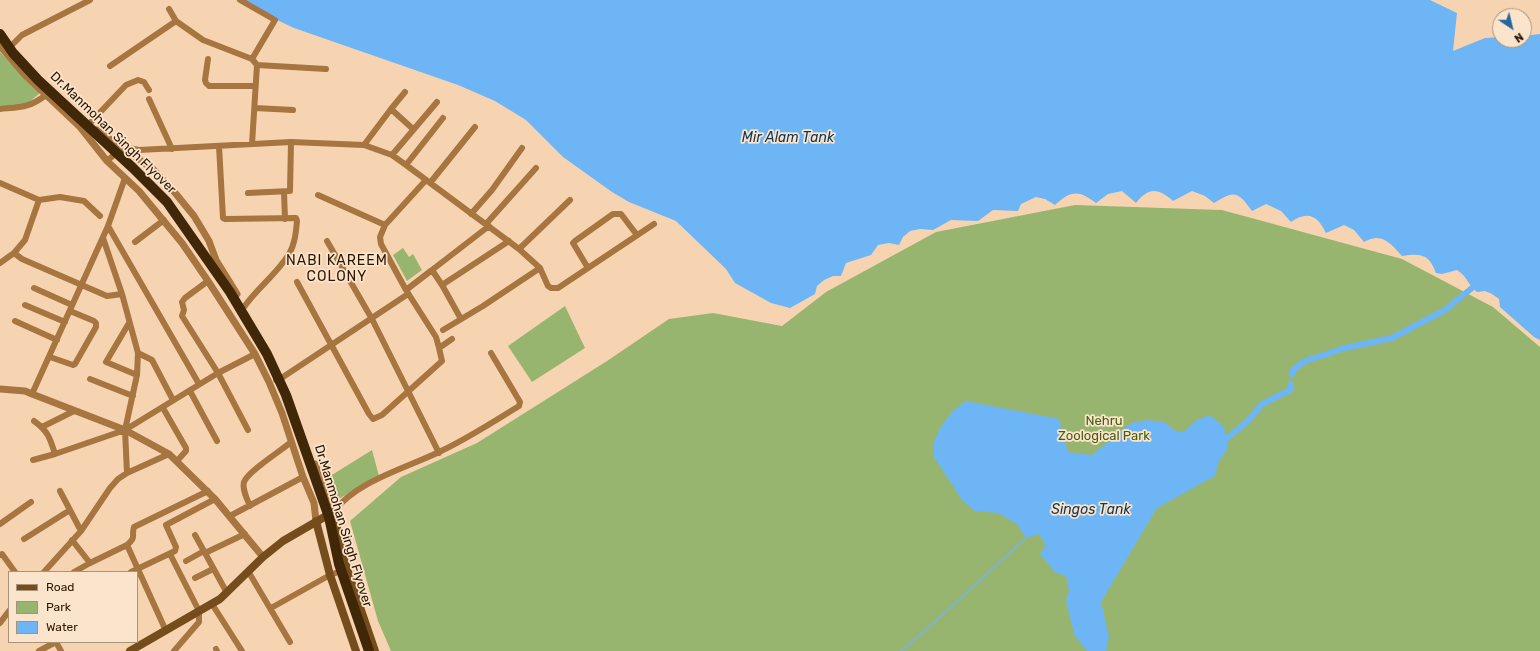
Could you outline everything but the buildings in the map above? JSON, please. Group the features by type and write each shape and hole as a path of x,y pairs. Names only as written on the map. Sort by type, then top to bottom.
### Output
{"highway":[{"name":"Dr.Manmohan Singh Flyover","path":"0,34 13,53 38,80 133,168 167,202 230,292 264,348 286,395 309,459 329,517 339,564 369,651"},
{"name":"Dr.Manmohan Singh Flyover","path":"0,42 21,67 158,201 202,259 249,333 270,369 323,511 341,589 363,651"}],"main road":[{"path":"134,648 212,604 227,593 263,557 283,541 333,512 347,569 374,651"},
{"path":"316,521 330,575 356,651"}],"street":[{"path":"11,46 22,35 90,0"},
{"path":"240,0 275,20 252,58"},
{"path":"169,9 176,21 203,40 252,58 257,65 252,144"},
{"path":"110,66 176,21"},
{"path":"0,29 11,46 39,78 89,124 153,169 194,216 209,241 216,260 276,361 333,512 353,493 383,477 439,453 468,438 520,404 491,353"},
{"path":"0,46 25,75 80,127 107,161 139,191 164,220 208,281 255,354 269,382 282,413 303,478 314,503 316,521"},
{"path":"208,59 206,83 209,86 255,86"},
{"path":"257,65 326,69"},
{"path":"89,124 126,85 138,80 144,82 149,90"},
{"path":"364,145 405,92"},
{"path":"0,109 35,104 46,95"},
{"path":"149,99 172,149"},
{"path":"392,155 437,102"},
{"path":"255,108 294,110"},
{"path":"391,109 413,129"},
{"path":"406,165 443,118"},
{"path":"297,282 372,419 382,415 442,361 436,337 407,292 381,244 380,237 385,225 428,181 475,127"},
{"path":"123,147 139,150 291,142 364,145 392,155 509,241 540,268 548,286 554,289 558,288 654,224"},
{"path":"248,193 289,192 291,190 291,142"},
{"path":"219,146 223,218 296,218 297,220 294,241 290,253 278,270 244,307"},
{"path":"107,161 123,147"},
{"path":"471,214 492,190 522,148"},
{"path":"269,382 283,377 331,346 372,319 407,292 487,225 536,168"},
{"path":"32,394 103,238 125,178"},
{"path":"0,183 39,200 60,197 84,201 100,216"},
{"path":"284,192 285,218"},
{"path":"318,194 385,225"},
{"path":"0,263 14,252 25,240 39,200"},
{"path":"519,249 570,200"},
{"path":"588,268 573,243 613,214 621,214 637,235"},
{"path":"135,242 164,220"},
{"path":"108,226 199,384"},
{"path":"103,238 122,294 138,353 137,375 125,430 127,473"},
{"path":"327,241 372,319 439,453"},
{"path":"442,285 509,241"},
{"path":"14,252 22,259 107,296 122,294"},
{"path":"443,330 540,268"},
{"path":"432,270 461,319"},
{"path":"208,281 185,298 182,302 184,310 182,316 218,373 248,430"},
{"path":"34,288 96,323 96,327 75,364 50,357"},
{"path":"25,305 65,322"},
{"path":"16,322 57,340"},
{"path":"129,323 106,362 137,375"},
{"path":"439,348 452,339"},
{"path":"138,353 152,360 173,400"},
{"path":"33,460 125,430 163,408 199,384 255,354"},
{"path":"90,378 133,396"},
{"path":"0,389 25,391 125,430 169,454 216,499 263,557"},
{"path":"190,391 217,441"},
{"path":"163,408 186,448 186,451 177,461"},
{"path":"42,427 74,411"},
{"path":"34,421 42,427 49,436 55,454"},
{"path":"250,506 244,484 247,476 291,442"},
{"path":"46,571 81,530 118,479 127,473 169,454"},
{"path":"230,516 303,478"},
{"path":"60,491 81,530"},
{"path":"76,571 127,546 132,541 134,536 134,527 208,492"},
{"path":"127,546 134,571 170,554 175,551 176,548 166,525 216,499"},
{"path":"0,524 31,502"},
{"path":"24,539 70,510"},
{"path":"186,561 244,534"},
{"path":"195,535 227,593"},
{"path":"72,540 90,563"},
{"path":"1,553 14,571"},
{"path":"170,554 199,611 199,622 174,651"},
{"path":"195,578 213,569"},
{"path":"271,608 330,575 347,569"},
{"path":"248,571 290,642"},
{"path":"138,578 166,631"},
{"path":"212,604 242,651"},
{"path":"0,623 8,613"},
{"path":"39,651 54,643"}],"green space":[{"path":"0,52 40,93 27,104 0,107"},
{"name":"Nehru Zoological Park","path":"1075,205 1222,210 1402,259 1493,307 1540,347 1540,651 391,651 378,621 350,521 401,477 477,443 607,361 669,319 713,313 782,326 826,292 936,232"},
{"path":"403,248 409,257 413,254 422,270 407,281 393,255"},
{"path":"565,306 585,348 532,382 508,346"},
{"path":"372,450 379,476 335,501 327,478"}],"water":[{"name":"Mir Alam Tank","path":"241,0 1430,0 1457,13 1453,51 1485,38 1492,38 1492,48 1532,48 1532,35 1540,34 1540,340 1534,337 1500,307 1499,299 1485,291 1477,292 1457,270 1442,274 1436,273 1430,262 1424,256 1402,256 1394,247 1385,240 1381,239 1370,239 1364,242 1354,230 1344,225 1326,233 1320,222 1312,217 1303,216 1291,222 1281,211 1266,204 1252,211 1239,196 1226,196 1214,203 1205,196 1192,191 1173,201 1158,192 1149,192 1136,203 1122,191 1108,194 1096,203 1080,194 1071,194 1055,205 1045,199 1036,197 1021,204 1018,211 993,210 978,221 951,220 933,230 920,229 910,231 903,237 899,245 889,243 878,245 871,255 846,263 841,276 833,276 824,280 817,286 815,294 790,308 771,303 735,283 726,269 676,221 629,202 612,192 563,157 526,120 495,101 458,85 294,28 256,10"},
{"name":"Singos Tank","path":"966,401 1059,419 1068,452 1092,455 1131,423 1148,420 1164,422 1177,432 1183,432 1197,420 1210,415 1224,427 1228,448 1219,461 1215,476 1157,508 1101,602 1109,637 1106,651 1087,651 1075,636 1066,601 1069,590 1066,576 1055,572 1040,554 1046,545 1039,534 1026,538 1017,524 998,513 975,511 962,500 934,457 934,442 940,428 953,411"}],"waterway":[{"path":"1292,375 1293,370 1305,361 1345,348 1392,338 1445,310 1472,288"},
{"path":"1226,439 1247,422 1262,404 1290,390 1291,384"},
{"path":"901,651 1026,538"}],"district":[{"name":"NABI KAREEM COLONY","path":"337,270"}]}
